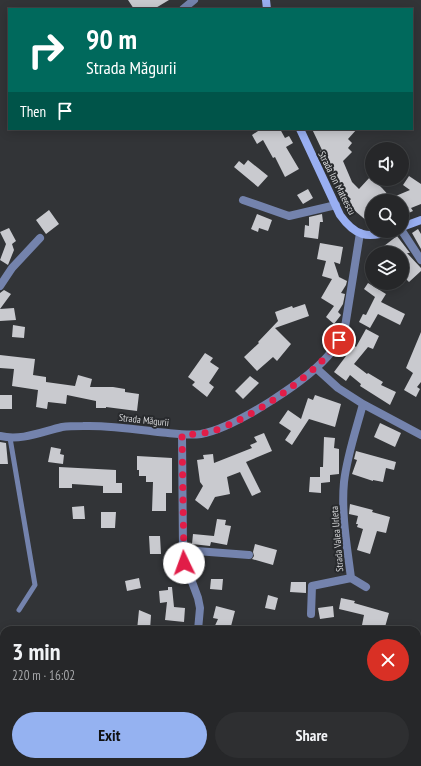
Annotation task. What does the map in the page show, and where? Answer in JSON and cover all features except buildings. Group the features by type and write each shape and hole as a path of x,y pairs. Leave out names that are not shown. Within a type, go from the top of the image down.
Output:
{"main road":[{"name":"Strada Ion Mateescu","path":"300,130 345,222 360,233"},
{"path":"409,225 421,220"},
{"path":"360,233 365,235"}],"street":[{"path":"184,8 194,0"},
{"path":"243,200 289,216 336,206"},
{"name":"Strada Măgurii","path":"0,436 10,438 23,437 64,427 86,426 121,427 182,435 200,434 232,423 256,411 316,368 332,351 339,340 345,327 360,233"},
{"path":"0,286 12,268 40,238"},
{"path":"407,238 421,260"},
{"path":"316,368 338,388 363,404 421,435"},
{"name":"Strada Valea Urleta","path":"351,578 344,522 344,482 350,451 363,404"},
{"path":"182,435 184,563 198,598 200,608 198,626"},
{"path":"183,550 249,555"},
{"path":"311,614 312,586 351,578 366,587"}],"lane":[{"path":"10,438 35,585 19,610"}],"route":[{"path":"184,563 182,435 200,434 214,430 256,411 316,368 332,351 339,340"}]}
